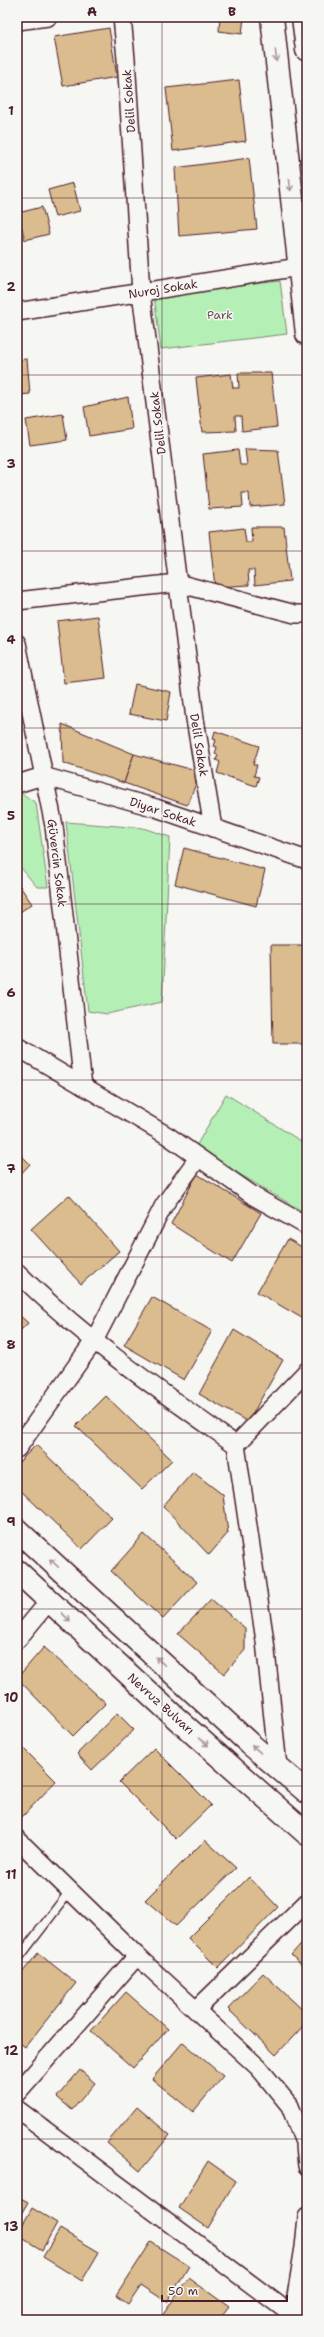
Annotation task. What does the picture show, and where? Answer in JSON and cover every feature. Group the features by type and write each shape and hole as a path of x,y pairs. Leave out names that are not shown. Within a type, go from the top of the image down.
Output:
{"main road":[{"path":"272,17 303,270 307,334"},
{"path":"303,17 307,50"},
{"path":"17,1530 307,1792"},
{"name":"Nevruz Bulvarı","path":"17,1571 307,1834"}],"street":[{"path":"17,22 48,17"},
{"name":"Delil Sokak","path":"122,17 142,292 195,719 213,828"},
{"name":"Nuroj Sokak","path":"17,312 142,292 303,270"},
{"path":"17,601 177,583 295,614 307,614"},
{"name":"Güvercin Sokak","path":"17,643 54,826 83,1086"},
{"path":"17,784 43,776"},
{"name":"Diyar Sokak","path":"43,776 156,808 307,860"},
{"path":"17,1047 168,1136 255,1197 307,1226"},
{"path":"17,1449 94,1341 164,1205 198,1158"},
{"path":"17,1272 49,1304 94,1341 161,1392 236,1445 265,1641 278,1767"},
{"path":"236,1445 307,1371"},
{"path":"17,1640 49,1601"},
{"path":"17,1839 137,1956 259,2068 290,2106 305,2146 307,2166"},
{"path":"196,2010 307,1902"},
{"path":"17,2093 137,1956"},
{"path":"17,2109 296,2318"},
{"path":"296,2318 307,2217"}],"lane":[{"path":"17,1960 70,1891"}],"green space":[{"name":"Park","path":"280,281 287,334 161,349 154,296"},
{"path":"21,793 36,803 48,887 37,887 17,863 17,796"},
{"path":"66,822 143,828 170,837 162,1002 107,1014 88,1011"},
{"path":"226,1094 307,1145 307,1203 302,1211 195,1148"}],"building":[{"path":"220,17 244,17 242,34 219,31"},
{"path":"109,28 117,77 63,86 54,37"},
{"path":"239,80 246,141 173,151 166,88"},
{"path":"249,158 257,229 179,236 175,168"},
{"path":"73,183 80,211 55,217 48,190"},
{"path":"42,207 49,234 25,240 18,213"},
{"path":"17,224 21,241 17,242"},
{"path":"27,359 30,394 17,395 17,360"},
{"path":"238,373 271,373 277,427 242,431 241,416 235,416 236,431 202,432 196,378 231,374 233,388 239,388"},
{"path":"128,397 132,429 89,436 84,407"},
{"path":"63,414 67,440 30,445 26,420"},
{"path":"245,449 278,450 285,504 250,507 249,493 242,493 243,507 209,509 203,454 238,450 240,465 247,465"},
{"path":"251,527 284,527 290,581 255,585 254,570 248,570 249,585 215,587 209,532 244,528 246,542 252,542"},
{"path":"98,616 106,678 64,683 57,621"},
{"path":"135,684 171,692 166,721 129,714"},
{"path":"62,724 134,754 124,783 63,763"},
{"path":"215,731 259,746 253,765 257,765 254,776 259,777 256,786 217,773 220,762 216,760 218,755 215,754 217,747 214,746 216,740 213,739"},
{"path":"134,754 201,772 187,805 124,783"},
{"path":"184,848 265,870 256,906 175,884"},
{"path":"17,882 32,904 17,914"},
{"path":"271,945 307,945 307,1044 273,1044"},
{"path":"17,1151 30,1164 17,1178"},
{"path":"197,1174 261,1213 232,1263 171,1224"},
{"path":"69,1195 119,1251 81,1284 31,1229"},
{"path":"288,1239 307,1250 307,1321 257,1292"},
{"path":"152,1297 212,1331 184,1380 124,1345"},
{"path":"17,1313 28,1323 17,1334"},
{"path":"234,1330 283,1360 248,1422 199,1394"},
{"path":"304,1393 307,1393 307,1426"},
{"path":"106,1396 172,1460 142,1489 76,1426"},
{"path":"36,1445 112,1518 82,1549 17,1487 17,1464"},
{"path":"193,1472 223,1495 228,1533 209,1555 163,1506"},
{"path":"144,1534 197,1582 163,1619 111,1571"},
{"path":"211,1599 245,1628 245,1650 224,1674 178,1634"},
{"path":"44,1647 106,1703 73,1736 17,1678"},
{"path":"117,1713 134,1730 92,1770 77,1754"},
{"path":"17,1742 56,1781 22,1817 17,1813"},
{"path":"154,1748 211,1805 176,1839 119,1782"},
{"path":"205,1840 236,1868 176,1926 145,1900"},
{"path":"249,1877 278,1907 218,1968 188,1938"},
{"path":"307,1937 307,1970 291,1955"},
{"path":"38,1953 76,1983 25,2047 20,2043 17,2047 17,1979"},
{"path":"263,1973 307,2014 307,2022 276,2055 228,2009"},
{"path":"126,1992 168,2029 133,2068 91,2031"},
{"path":"183,2042 223,2076 193,2112 152,2079"},
{"path":"80,2070 95,2083 72,2110 57,2097"},
{"path":"137,2107 170,2135 140,2171 107,2143"},
{"path":"208,2161 236,2181 208,2228 179,2208"},
{"path":"17,2196 28,2202 17,2221"},
{"path":"32,2208 57,2223 42,2250 17,2235"},
{"path":"60,2229 99,2252 82,2281 43,2257"},
{"path":"151,2242 189,2266 167,2302 141,2285 128,2304 116,2296"},
{"path":"189,2278 229,2307 219,2320 159,2320"}]}
